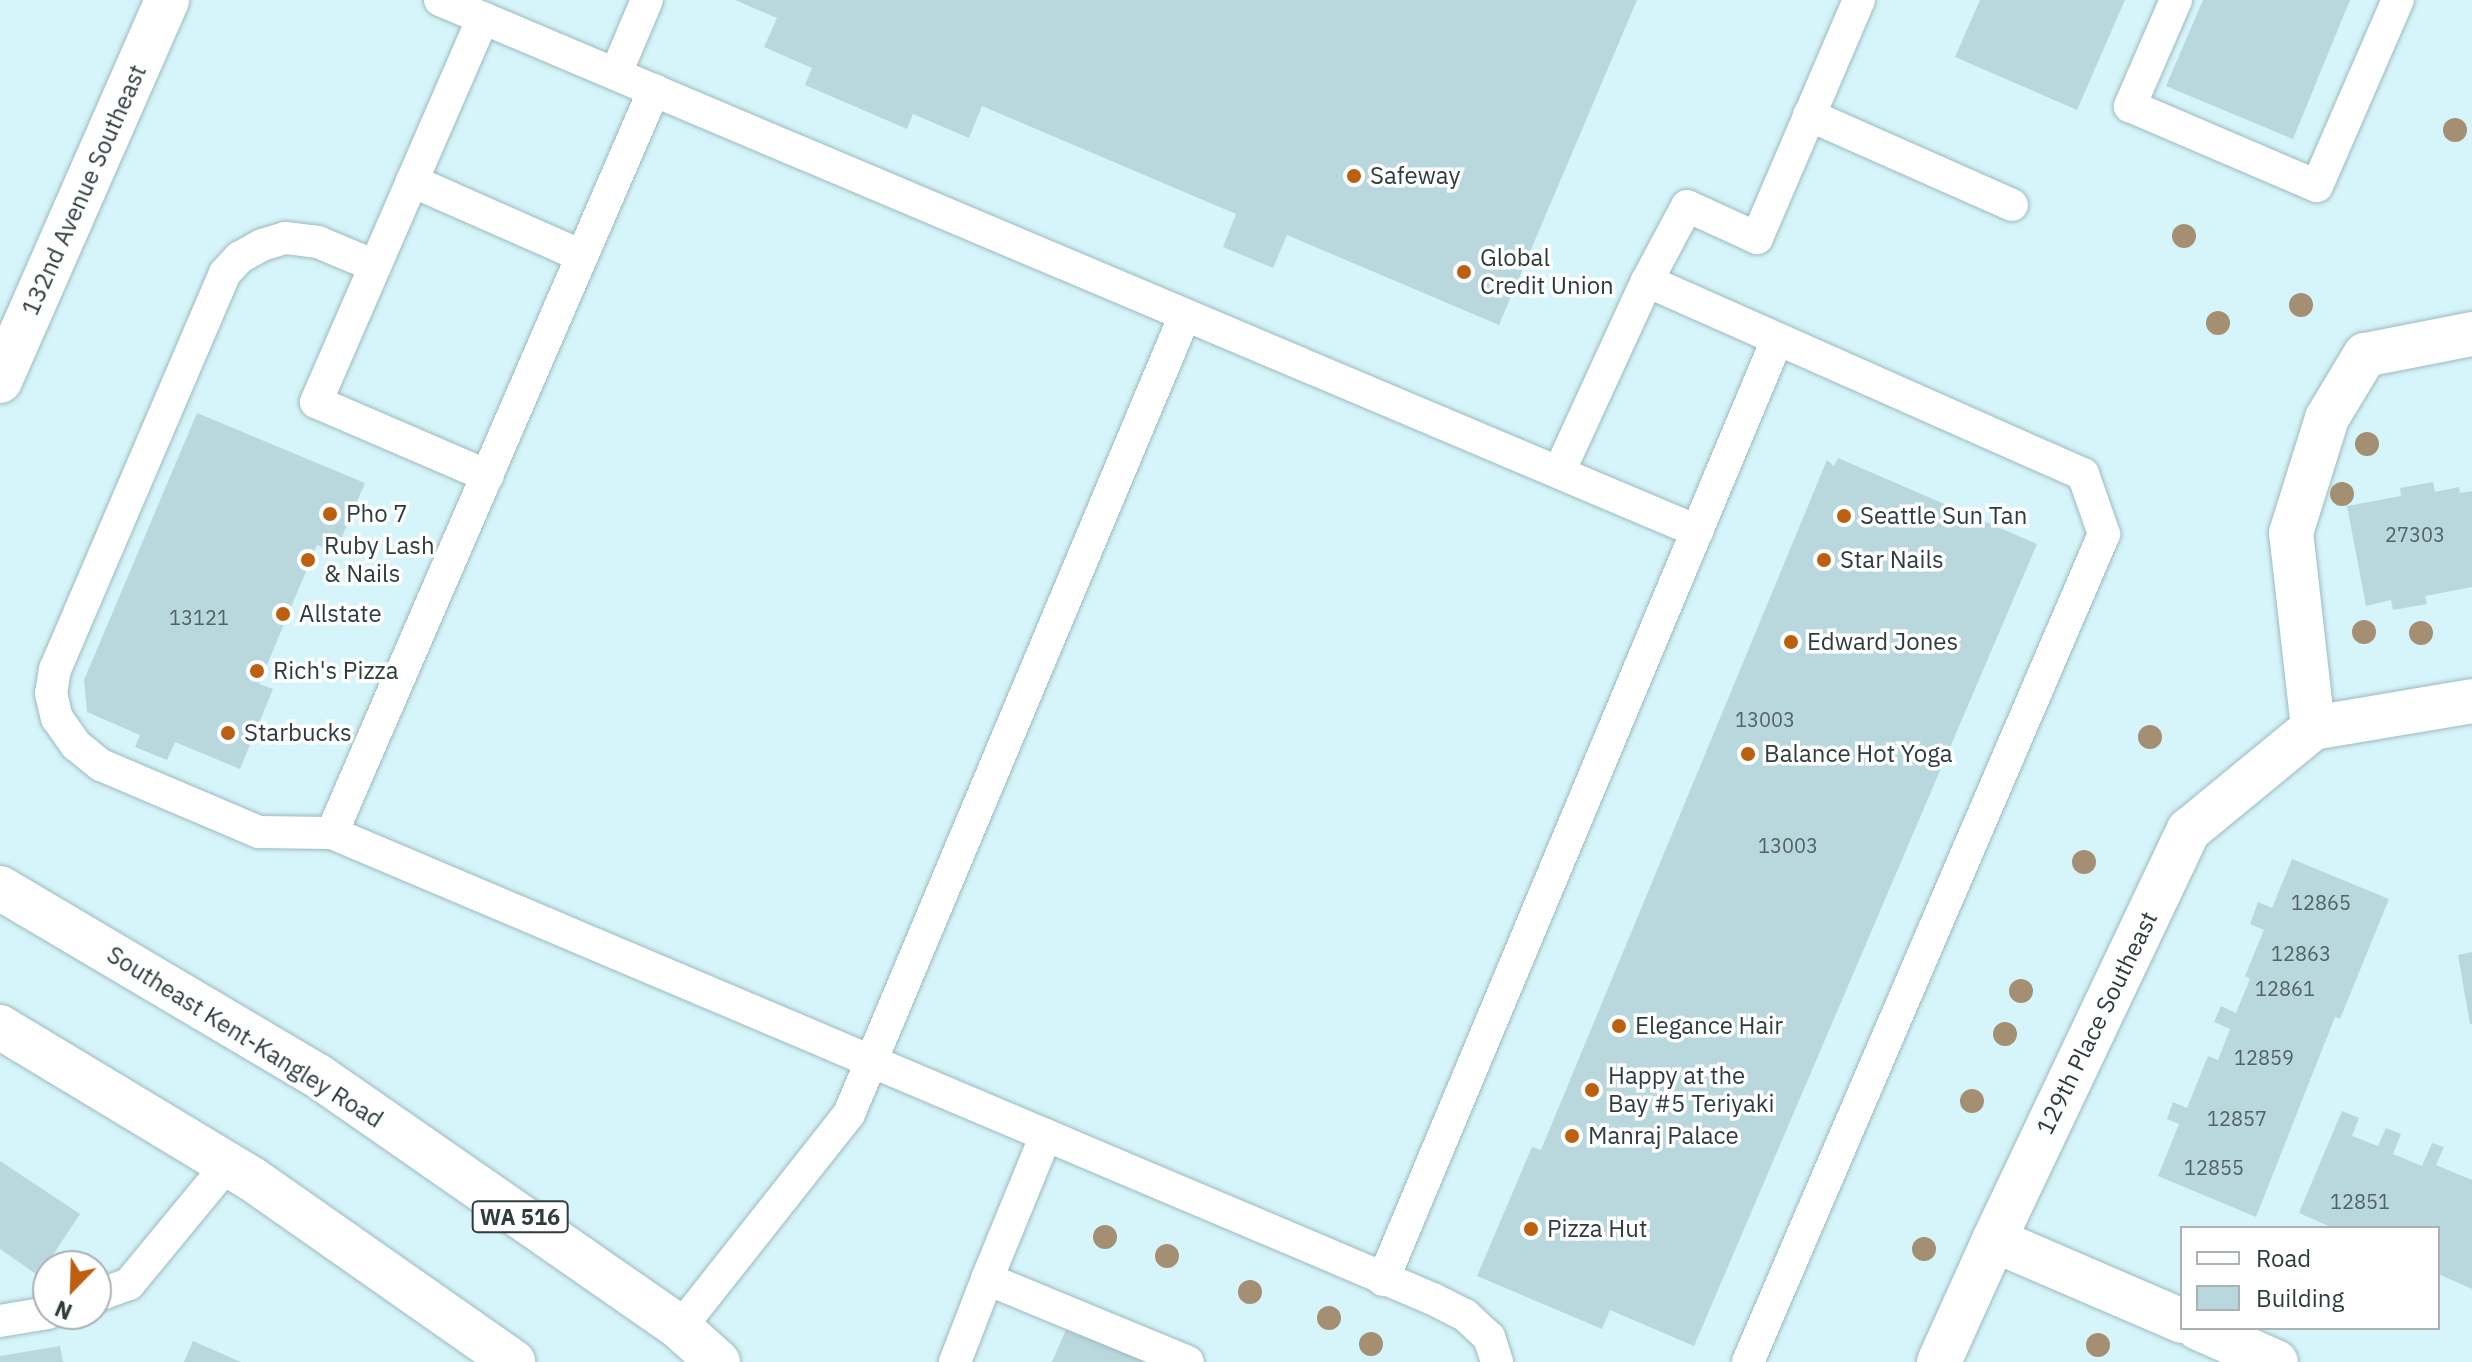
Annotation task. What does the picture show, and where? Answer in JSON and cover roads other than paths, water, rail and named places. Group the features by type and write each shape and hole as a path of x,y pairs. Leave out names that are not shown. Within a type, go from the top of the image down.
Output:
{"main road":[{"name":"132nd Avenue Southeast","path":"0,381 167,0"},
{"path":"2472,334 2365,355 2327,418 2291,533 2313,728 2472,701"},
{"name":"129th Place Southeast","path":"1939,1362 2189,830 2313,728"},
{"name":"Southeast Kent-Kangley Road","path":"0,888 318,1076 680,1328 718,1362"},
{"path":"0,1027 227,1165 354,1248 513,1362"},
{"path":"1994,1240 2180,1320"},
{"path":"2203,1330 2276,1362"}],"lane":[{"path":"616,73 647,0"},
{"path":"1559,472 1647,281 1687,206 1757,238 1859,0"},
{"path":"2176,0 2130,106 2317,186 2398,0"},
{"path":"447,1 1697,531"},
{"path":"483,18 316,402 488,476"},
{"path":"332,833 654,90"},
{"path":"1809,115 2012,205"},
{"path":"412,181 582,256"},
{"path":"375,266 318,242 285,238 251,251 225,273 211,297 55,669 51,693 57,718 76,745 101,765 259,832 332,833 1465,1315 1489,1337 1497,1362"},
{"path":"1647,281 2083,474 2104,534 1748,1362"},
{"path":"680,1328 849,1114 1185,315"},
{"path":"1383,1280 1777,340"},
{"path":"955,1362 1046,1135"},
{"path":"112,1290 129,1284 227,1165"},
{"path":"987,1279 1188,1362"},
{"path":"0,1321 32,1316"}],"place":[{"name":"Safeway","path":"1354,176"},
{"name":"Global Credit Union","path":"1464,272"},
{"name":"Pho 7","path":"330,514"},
{"name":"Seattle Sun Tan","path":"1844,516"},
{"name":"Ruby Lash & Nails","path":"308,560"},
{"name":"Star Nails","path":"1824,560"},
{"name":"Allstate","path":"283,614"},
{"name":"Edward Jones","path":"1791,642"},
{"name":"Rich's Pizza","path":"257,671"},
{"name":"Starbucks","path":"228,733"},
{"name":"Balance Hot Yoga","path":"1748,754"},
{"name":"Elegance Hair","path":"1619,1026"},
{"name":"Happy at the Bay #5 Teriyaki","path":"1592,1090"},
{"name":"Manraj Palace","path":"1572,1136"},
{"name":"Pizza Hut","path":"1531,1229"}]}
